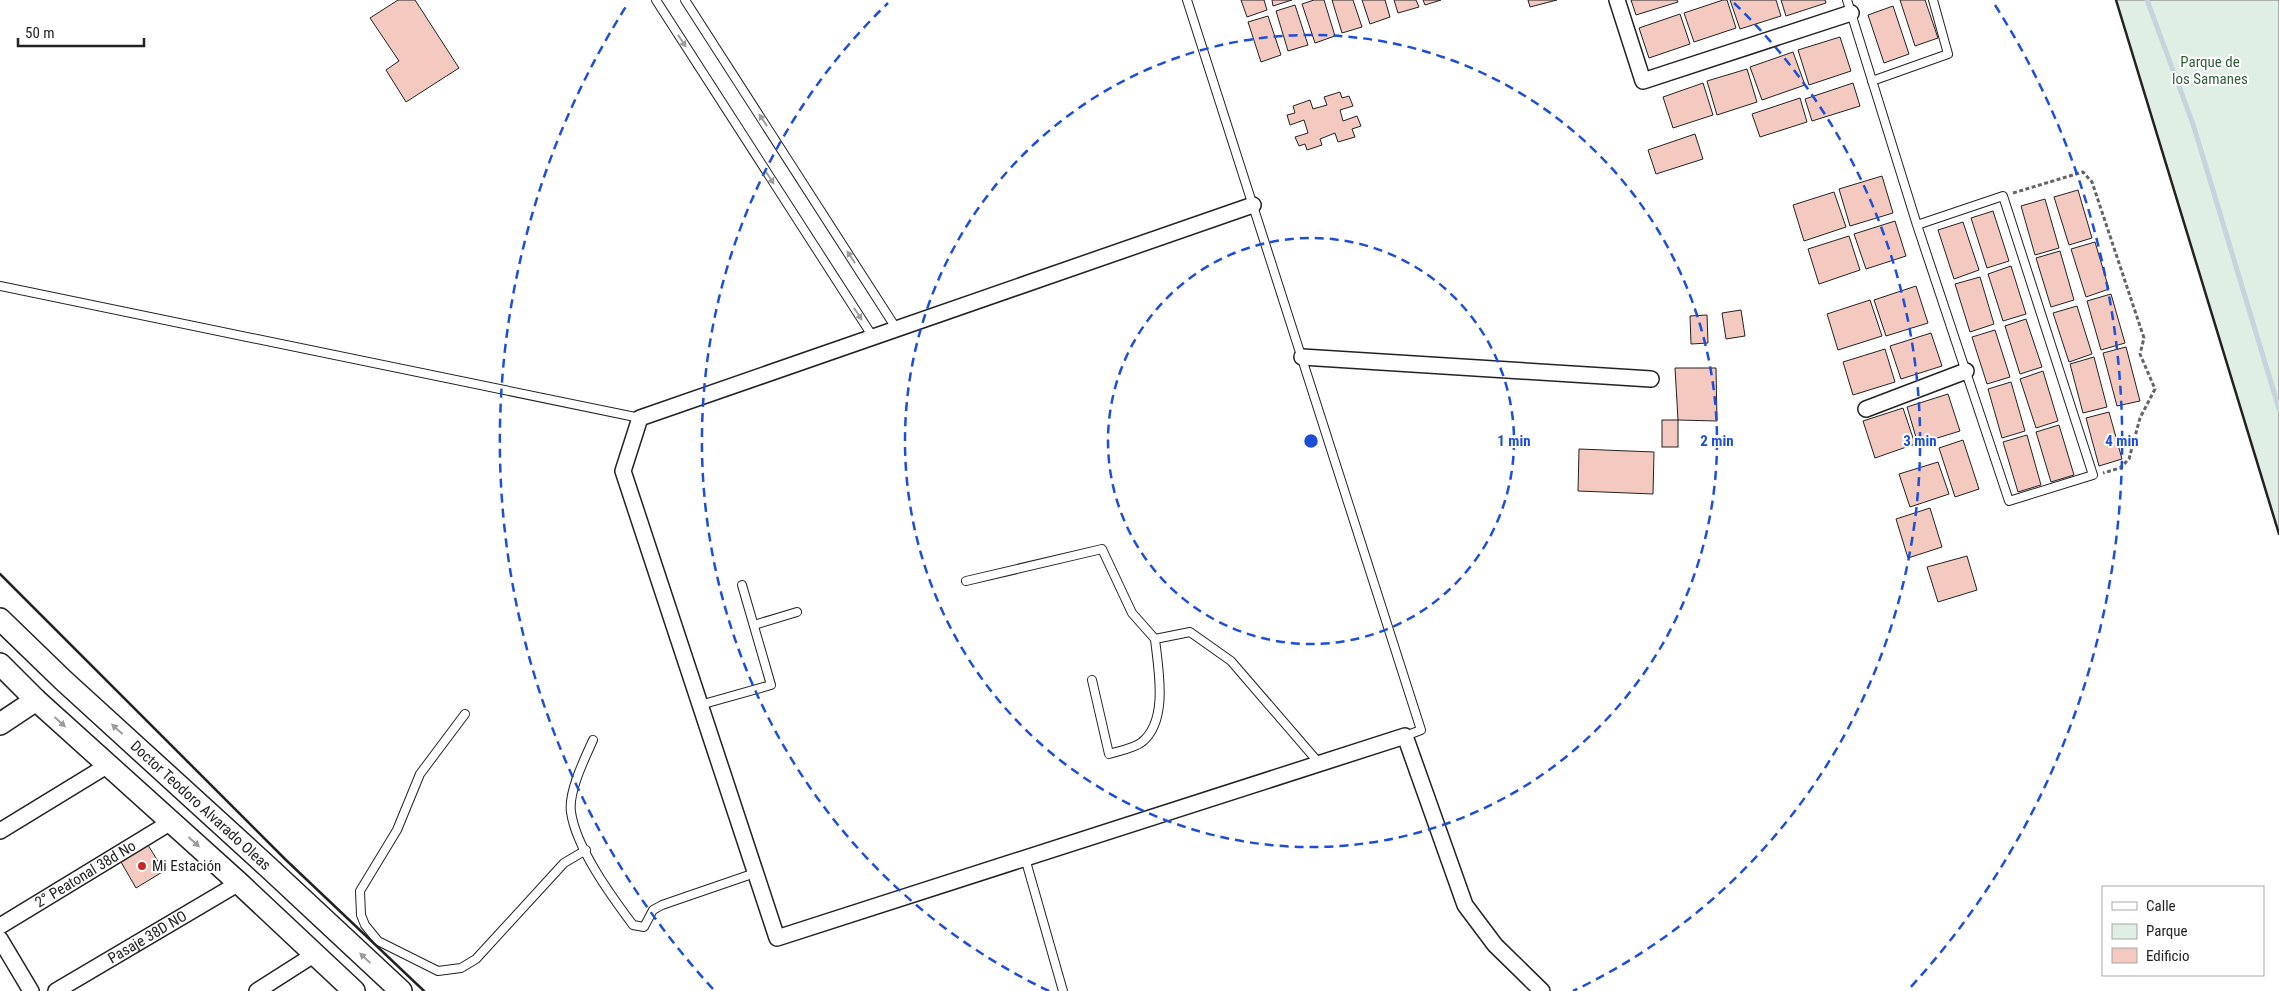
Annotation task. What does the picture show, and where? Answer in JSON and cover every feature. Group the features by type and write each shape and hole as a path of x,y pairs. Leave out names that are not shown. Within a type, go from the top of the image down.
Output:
{"main road":[{"name":"Doctor Teodoro Alvarado Oleas","path":"0,619 63,680 401,991"},
{"path":"0,664 108,766 239,882 354,991"},
{"path":"0,724 36,700"}],"street":[{"path":"1617,0 1643,81 1849,6"},
{"path":"1253,205 640,418 623,471 777,938 1405,736 1465,905 1495,945 1542,991"},
{"path":"1302,357 1650,379"},
{"path":"1866,409 1966,371"},
{"path":"0,831 108,766"},
{"name":"2° Peatonal 38d No","path":"0,926 171,822"},
{"name":"Pasaje 38D NO","path":"56,991 239,882"},
{"path":"0,939 31,991"},
{"path":"256,991 315,954"}],"lane":[{"path":"656,0 873,337"},
{"path":"685,0 896,328"},
{"path":"1187,0 1421,730 1405,736"},
{"path":"1872,81 1948,54 1933,0"},
{"path":"1849,6 1917,225 2009,501 2093,475 2002,196 1917,225"},
{"path":"0,286 640,418"},
{"path":"966,580 1102,549 1132,613 1155,638 1161,700 1153,726 1142,742 1109,754 1092,680"},
{"path":"700,705 771,684 742,585"},
{"path":"754,625 797,612"},
{"path":"1155,638 1190,632 1231,660 1320,763"},
{"path":"465,714 420,774 396,830 360,891 361,915 371,934 378,941 438,971 462,968 476,959 564,863 586,850"},
{"path":"594,740 578,772 570,811 580,840 606,889 633,925 640,928 644,927 648,923 653,910 662,905 755,872"},
{"path":"1025,858 1064,991"}],"path":[{"path":"2002,196 2082,172 2092,182 2144,338 2140,354 2155,389 2140,418 2129,459 2120,468 2093,475"}],"green space":[{"name":"Parque de los Samanes","path":"2116,0 2279,0 2279,534"}],"building":[{"path":"398,0 415,0 459,68 406,102 386,70 399,61 370,18"},
{"path":"1241,0 1264,0 1267,10 1247,17"},
{"path":"1272,0 1292,0 1273,6"},
{"path":"1314,0 1324,0 1335,36 1315,43 1302,4"},
{"path":"1332,0 1353,0 1362,27 1342,33"},
{"path":"1362,0 1385,0 1390,17 1370,24"},
{"path":"1394,0 1416,0 1419,7 1398,13"},
{"path":"1423,0 1441,0 1425,5"},
{"path":"1528,0 1557,0 1530,7"},
{"path":"1631,0 1677,0 1678,2 1636,15"},
{"path":"1727,0 1736,28 1694,42 1684,13"},
{"path":"1730,0 1776,0 1781,16 1740,29"},
{"path":"1781,0 1825,0 1826,3 1786,16"},
{"path":"1900,0 1925,0 1938,38 1915,46"},
{"path":"1295,5 1308,45 1288,51 1276,11"},
{"path":"1893,6 1909,54 1884,63 1868,15"},
{"path":"1680,14 1690,44 1649,58 1639,28"},
{"path":"1268,16 1281,55 1261,62 1248,22"},
{"path":"1840,37 1851,71 1809,85 1798,50"},
{"path":"1793,52 1805,85 1762,100 1750,67"},
{"path":"1747,69 1757,102 1717,115 1707,81"},
{"path":"1703,83 1713,115 1673,128 1663,97"},
{"path":"1853,83 1860,106 1812,121 1805,99"},
{"path":"1340,92 1342,98 1349,96 1353,106 1340,110 1343,121 1357,116 1361,126 1352,129 1355,137 1338,142 1335,133 1320,139 1322,145 1307,150 1305,144 1299,146 1295,137 1308,133 1304,120 1290,125 1287,115 1295,113 1293,106 1310,100 1313,109 1327,105 1324,97"},
{"path":"1800,98 1807,122 1760,137 1752,114"},
{"path":"1695,134 1703,159 1656,174 1648,150"},
{"path":"1882,176 1893,213 1850,226 1839,189"},
{"path":"2078,190 2092,238 2069,245 2054,197"},
{"path":"1834,192 1846,227 1804,241 1793,205"},
{"path":"2045,199 2059,248 2035,255 2021,206"},
{"path":"1993,211 2009,261 1987,268 1971,218"},
{"path":"1895,221 1906,256 1866,269 1854,234"},
{"path":"1963,222 1979,270 1954,279 1938,230"},
{"path":"1849,236 1860,270 1819,284 1808,249"},
{"path":"2095,242 2109,289 2086,297 2071,249"},
{"path":"2060,251 2074,300 2051,307 2036,258"},
{"path":"2011,266 2026,314 2003,321 1988,274"},
{"path":"1980,277 1994,324 1970,332 1955,284"},
{"path":"1916,286 1928,323 1886,336 1874,300"},
{"path":"2111,294 2125,343 2101,350 2087,301"},
{"path":"1870,300 1882,336 1838,350 1827,314"},
{"path":"2077,306 2092,354 2069,362 2053,313"},
{"path":"1741,310 1745,336 1726,339 1722,313"},
{"path":"1707,315 1708,343 1691,344 1690,316"},
{"path":"2026,319 2042,367 2020,374 2005,326"},
{"path":"1995,330 2010,377 1987,384 1972,337"},
{"path":"1931,333 1942,366 1901,379 1890,346"},
{"path":"2126,347 2140,401 2117,406 2103,353"},
{"path":"1885,349 1895,382 1853,395 1843,362"},
{"path":"2094,357 2107,407 2083,413 2070,364"},
{"path":"1675,368 1716,368 1717,421 1678,420"},
{"path":"2043,371 2058,421 2036,428 2020,379"},
{"path":"2011,382 2025,431 2002,438 1988,389"},
{"path":"1948,394 1960,431 1918,444 1907,407"},
{"path":"1903,408 1915,444 1875,458 1863,421"},
{"path":"2109,412 2122,459 2099,466 2086,418"},
{"path":"1662,420 1678,420 1678,447 1662,447"},
{"path":"2059,425 2074,475 2051,482 2036,432"},
{"path":"2027,435 2041,485 2018,492 2003,442"},
{"path":"1963,440 1979,489 1955,497 1939,448"},
{"path":"1579,449 1654,452 1653,494 1578,491"},
{"path":"1938,462 1949,494 1910,507 1899,474"},
{"path":"1930,508 1942,547 1908,558 1896,519"},
{"path":"1967,556 1977,590 1938,602 1927,567"},
{"name":"Mi Estación","path":"148,845 164,871 136,888 121,862"}],"waterway":[{"path":"2147,0 2193,124 2279,409"}],"wall":[{"path":"2116,0 2279,534"},
{"path":"0,574 286,860 424,991"}],"place":[{"name":"Mi Estación","path":"142,866"}]}
